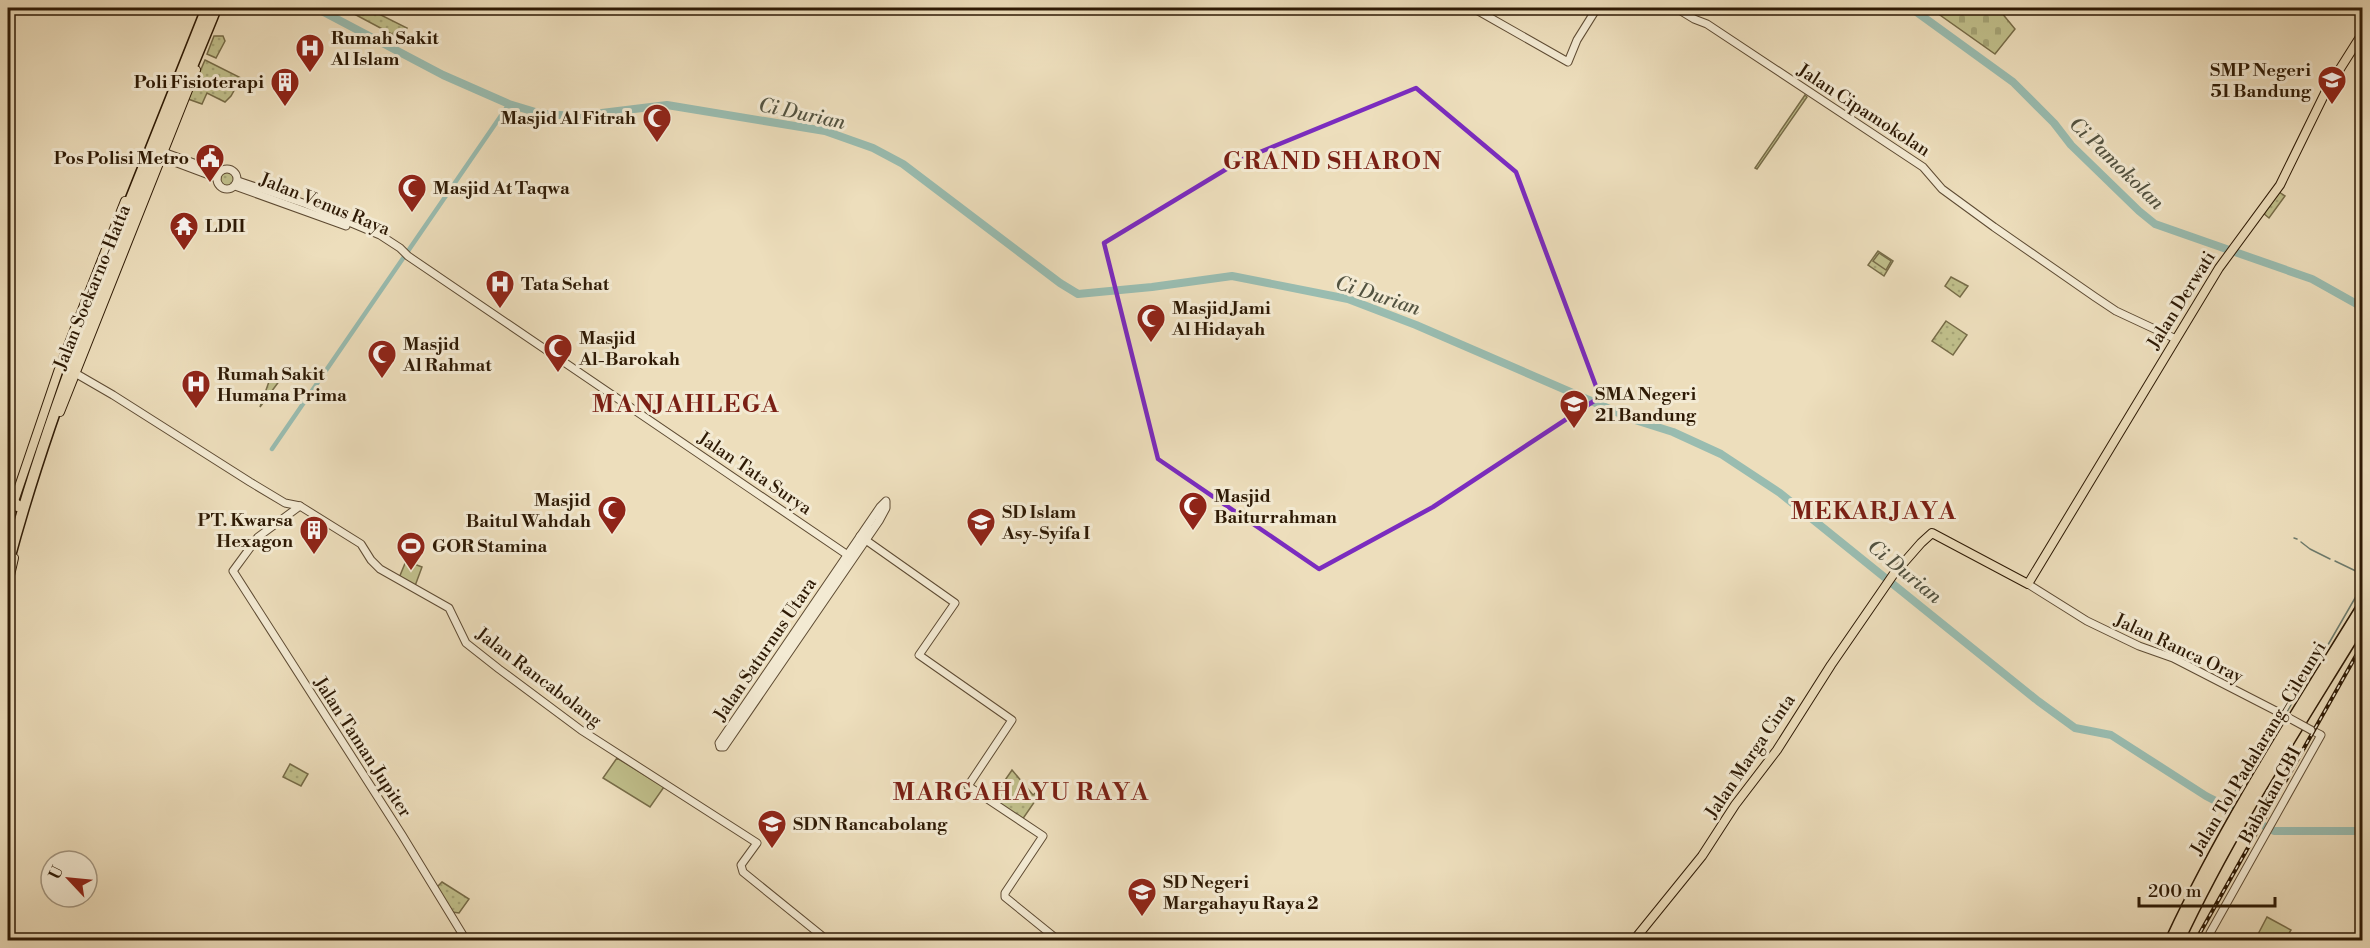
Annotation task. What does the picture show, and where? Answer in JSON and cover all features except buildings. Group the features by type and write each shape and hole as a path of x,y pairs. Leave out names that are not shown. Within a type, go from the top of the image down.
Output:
{"highway":[{"name":"Jalan Soekarno-Hatta","path":"8,535 89,302 207,8"},
{"name":"Jalan Soekarno-Hatta","path":"8,563 15,511 88,322 174,119 216,8"},
{"path":"129,223 139,213"},
{"path":"88,322 89,336"},
{"name":"Jalan Tol Padalarang–Cileunyi","path":"2179,940 2244,806 2362,607"},
{"name":"Jalan Tol Padalarang–Cileunyi","path":"2244,806 2362,622"},
{"name":"Jalan Tol Padalarang–Cileunyi","path":"2171,940 2195,888 2235,823"}],"main road":[{"name":"Jalan Soekarno-Hatta","path":"15,511 34,436 88,290 202,8"},
{"name":"Jalan Soekarno-Hatta","path":"8,584 37,477 75,373 174,119 221,8"},
{"name":"Jalan Derwati","path":"2028,584 2227,256 2280,185 2326,91 2362,34"},
{"name":"Jalan Marga Cinta","path":"1634,940 1702,856 1735,805 1772,757 1889,581 1932,533 2028,584"}],"street":[{"path":"1473,8 1568,62 1597,8"},
{"name":"Jalan Cipamokolan","path":"1676,8 1707,24 1923,167 1942,189 2116,311 2174,341"},
{"path":"162,154 218,175"},
{"path":"225,169 231,169 237,175 237,183 230,189 224,189 218,184 218,175 225,169"},
{"name":"Jalan Venus Raya","path":"237,183 378,238 405,254"},
{"name":"Jalan Tata Surya","path":"405,254 850,556"},
{"name":"Jalan Rancabolang","path":"75,373 285,503 302,508 361,544 380,569 447,606 466,643 560,715 757,843 741,865 743,872 827,940"},
{"path":"850,556 886,508 886,501 863,538"},
{"name":"Jalan Taman Jupiter","path":"302,508 257,541 234,573 466,940"},
{"path":"863,538 955,603 919,656 1012,720 968,786 1042,837 1005,896 1006,900 1058,940"},
{"name":"Jalan Saturnus Utara","path":"850,556 723,747 720,747 719,743 850,556"},
{"name":"Jalan Ranca Oray","path":"2028,584 2087,621 2133,643 2173,658 2321,735"},
{"name":"Babakan GBI","path":"2210,933 2321,735"}],"highlighted area":[{"path":"1416,88 1516,172 1600,397 1433,507 1319,569 1158,459 1104,243 1243,159"}],"green space":[{"path":"343,8 367,8 407,28 401,39"},
{"path":"1930,8 2004,8 2001,12 2015,29 1995,54"},
{"path":"214,36 223,36 225,41 216,58 207,54"},
{"path":"205,60 241,78 225,102 207,93 202,104 188,99"},
{"path":"1805,95 1807,97 1757,169 1755,168"},
{"path":"227,171 233,173 235,179 233,185 227,187 221,185 219,179 221,173"},
{"path":"2279,192 2285,196 2269,218 2263,213"},
{"path":"1878,251 1893,261 1884,276 1868,265"},
{"path":"1879,253 1891,261 1886,270 1873,261"},
{"path":"1951,277 1968,286 1960,297 1945,286"},
{"path":"1946,321 1967,335 1953,355 1932,341"},
{"path":"271,376 280,380 260,407"},
{"name":"GOR Stamina","path":"406,561 422,567 415,586 399,578"},
{"path":"617,758 664,787 650,807 603,778"},
{"path":"290,764 308,774 301,786 283,777"},
{"path":"1012,770 1033,795 1042,787 1044,788 1022,820 992,799"},
{"path":"442,882 469,899 459,913 452,912 436,888"},
{"path":"2267,917 2291,930 2285,940 2255,940"}],"waterway":[{"name":"Ci Durian","path":"316,8 443,75 509,104 542,114 577,116 667,105 825,131 873,148 903,164 1060,283 1078,294 1232,276 1348,299 1416,325 1635,420 1673,432 1721,454 1780,493 2038,701 2075,728 2111,735 2206,796 2274,831 2362,831"},
{"name":"Ci Pamokolan","path":"1911,8 2013,82 2054,123 2071,145 2155,224 2312,279 2362,307"},
{"path":"272,449 509,104"},
{"path":"2301,542 2330,559"},
{"path":"2335,561 2362,574"},
{"path":"2287,712 2297,694 2296,689 2314,669 2362,586"},
{"path":"2226,805 2248,772 2263,741 2283,719"}],"railway":[{"path":"2196,940 2362,645"}],"place":[{"name":"Rumah Sakit Al Islam","path":"310,74"},
{"name":"SMP Negeri 51 Bandung","path":"2332,106"},
{"name":"Poli Fisioterapi","path":"285,108"},
{"name":"Masjid Al Fitrah","path":"657,144"},
{"name":"Pos Polisi Metro","path":"210,184"},
{"name":"Masjid At Taqwa","path":"412,214"},
{"name":"LDII","path":"184,252"},
{"name":"Tata Sehat","path":"500,310"},
{"name":"Masjid Jami Al Hidayah","path":"1151,344"},
{"name":"Masjid Al-Barokah","path":"558,374"},
{"name":"Masjid Al Rahmat","path":"382,380"},
{"name":"Rumah Sakit Humana Prima","path":"196,410"},
{"name":"SMA Negeri 21 Bandung","path":"1574,430"},
{"name":"Masjid Baiturrahman","path":"1193,532"},
{"name":"Masjid Baitul Wahdah","path":"612,536"},
{"name":"SD Islam Asy-Syifa I","path":"981,548"},
{"name":"PT. Kwarsa Hexagon","path":"314,556"},
{"name":"GOR Stamina","path":"411,572"},
{"name":"SDN Rancabolang","path":"772,850"},
{"name":"SD Negeri Margahayu Raya 2","path":"1142,918"}],"district":[{"name":"GRAND SHARON","path":"1333,161"},
{"name":"MANJAHLEGA","path":"686,404"},
{"name":"MEKARJAYA","path":"1874,511"},
{"name":"MARGAHAYU RAYA","path":"1021,792"}]}
